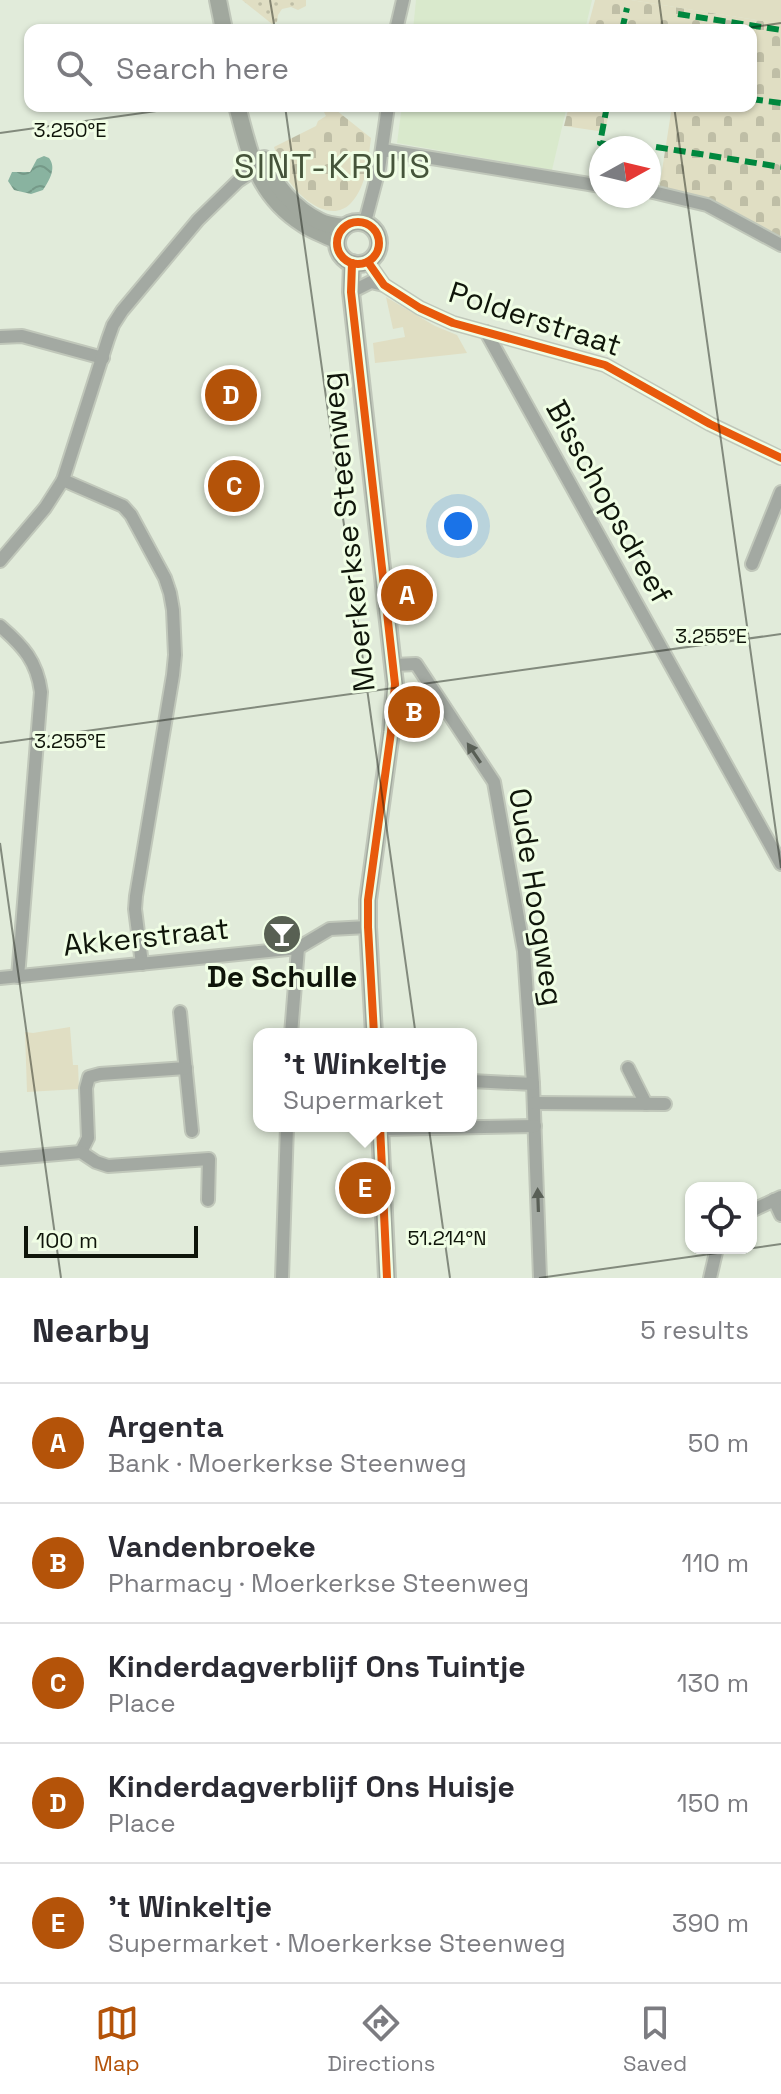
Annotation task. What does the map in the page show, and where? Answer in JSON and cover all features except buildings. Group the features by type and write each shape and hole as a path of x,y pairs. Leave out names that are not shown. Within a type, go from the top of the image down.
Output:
{"street":[{"path":"218,0 223,24"},
{"path":"397,24 403,0"},
{"path":"239,112 270,195 305,226 340,234"},
{"path":"250,112 260,166"},
{"path":"365,222 383,150 387,112"},
{"path":"383,150 589,184"},
{"path":"0,561 45,508 63,480 113,325 198,220 230,188 260,166"},
{"path":"661,194 707,205 781,245"},
{"path":"354,221 365,222 379,236 378,253 360,263 341,256 340,234 354,221"},
{"name":"Polderstraat","path":"360,263 384,285 420,308 453,323 605,365 710,424 781,458"},
{"name":"Moerkerkse Steenweg","path":"360,263 351,292 394,665 394,703 370,883 368,927 374,1028"},
{"path":"351,292 371,282 384,285"},
{"name":"Bisschopsdreef","path":"486,332 781,864"},
{"path":"0,337 22,336 103,358"},
{"path":"63,480 123,506 131,515 165,578 173,610 173,675 136,896 142,964"},
{"path":"752,564 781,492"},
{"path":"0,626 29,655 39,675 41,692 18,977"},
{"name":"Oude Hoogweg","path":"394,665 416,664 494,782 524,951 534,1103 540,1278"},
{"path":"291,1028 298,948 330,929 368,927"},
{"name":"Akkerstraat","path":"0,978 298,948"},
{"path":"180,1012 192,1131"},
{"path":"81,1152 88,1138 86,1088 89,1077 186,1068"},
{"path":"628,1068 646,1104"},
{"path":"477,1081 533,1084"},
{"path":"534,1103 665,1104"},
{"path":"477,1127 535,1126"},
{"path":"282,1278 287,1132"},
{"path":"380,1132 387,1278"},
{"path":"0,1159 81,1152 108,1166 209,1159 208,1200"},
{"path":"757,1208 778,1198 781,1215"},
{"path":"710,1278 716,1254"}],"shaded area":[{"path":"416,0 592,0 586,24 414,24"},
{"path":"401,112 566,112 552,170 397,143"}],"green space":[{"path":"242,0 306,0 306,6 298,10 291,7 282,9 277,22 272,24"},
{"path":"595,0 631,0 781,24 781,240 704,197 661,190 671,112 757,112 757,24 589,24"},
{"path":"631,0 781,0 781,24"},
{"path":"324,112 338,112 371,138 360,189 351,203 335,211 317,207 294,188 284,173 274,147 316,126 326,116"},
{"path":"568,112 609,112 605,132 564,126"},
{"path":"386,297 435,326 457,335 467,353 375,363 373,343 405,337 403,327 393,329"},
{"path":"70,1027 73,1065 78,1065 79,1089 27,1092 25,1032"}],"water":[{"path":"44,156 49,158 52,170 43,190 31,194 14,190 8,181 12,172 30,172 37,159"}],"marked path":[{"path":"623,24 627,8"},
{"path":"678,14 742,24"},
{"path":"757,26 781,30"},
{"path":"757,100 781,103"},
{"path":"601,136 606,112"},
{"path":"661,148 781,167"}],"cycle path":[{"path":"358,222 373,228 379,243 373,258 358,264 343,258 337,243 343,228 358,222"},
{"path":"368,262 384,285 420,308 453,323 605,365 710,424 781,458"},
{"path":"352,263 351,292 395,684 368,900 374,1028"},
{"path":"380,1132 387,1278"}],"place":[{"name":"Kinderdagverblijf Ons Huisje","path":"231,395"},
{"name":"Kinderdagverblijf Ons Tuintje","path":"234,486"},
{"name":"Argenta","path":"407,595"},
{"name":"Vandenbroeke","path":"414,712"},
{"name":"De Schulle","path":"282,934"},
{"name":"'t Winkeltje","path":"365,1188"}],"district":[{"name":"SINT-KRUIS","path":"333,166"}]}
